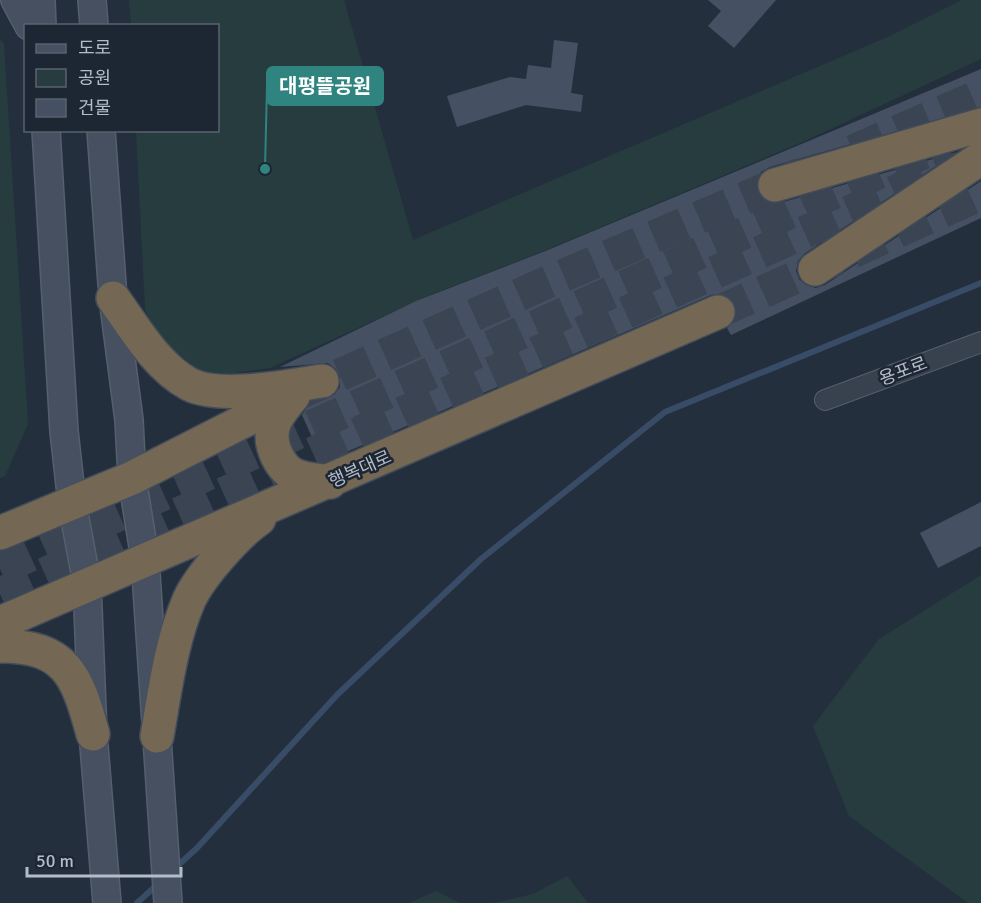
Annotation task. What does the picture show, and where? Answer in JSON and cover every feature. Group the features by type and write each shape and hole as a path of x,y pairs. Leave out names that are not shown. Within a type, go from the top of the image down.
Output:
{"highway":[{"path":"775,185 981,124"},
{"path":"815,269 981,158"},
{"path":"113,298 148,347 190,384 208,390 260,390 322,381"},
{"name":"행복대로","path":"0,623 87,583 330,482 718,312"},
{"path":"0,533 132,478 293,396 279,414 272,429 273,447 278,459 296,476 330,482"},
{"path":"157,736 170,665 190,598 221,555 246,528 283,502"},
{"path":"0,646 23,646 53,655 69,672 82,694 93,734"}],"street":[{"path":"15,0 28,24"},
{"path":"41,0 42,24"},
{"path":"92,0 94,24"},
{"path":"46,132 64,431 72,503 87,583 93,734 107,903"},
{"path":"101,132 113,298 129,420 132,478 145,559 168,903"},
{"name":"용포로","path":"825,400 981,342"}],"green space":[{"path":"129,0 344,0 413,240 890,36 962,0 981,0 981,59 807,140 544,251 430,295 270,368 209,377 156,337 145,309 136,132 219,132 219,24 131,24"},
{"path":"0,39 4,44 28,424 5,476 0,478"},
{"path":"981,575 981,903 968,903 849,816 813,726 879,639"},
{"path":"567,876 588,903 493,903 533,894"},
{"path":"436,891 460,903 409,903"}],"building":[{"path":"708,0 776,0 734,48 708,26 721,11"},
{"path":"554,40 578,43 571,93 583,95 581,112 526,105 457,127 447,96 510,77 526,79 528,65 551,68"},
{"path":"981,69 981,107 770,167 761,172 757,181 757,191 770,203 780,203 957,152 804,254 798,261 796,271 799,279 806,285 816,288 825,285 981,181 981,218 731,335 727,328 736,315 735,304 730,297 721,294 711,295 323,462 302,415 310,402 334,395 340,387 340,377 336,369 328,363 280,367 416,301 543,252"},
{"path":"981,502 981,546 938,568 920,533"}],"waterway":[{"path":"174,869 197,848 337,695 481,559 665,412 981,283"},
{"path":"137,903 158,884"}],"tunnel":[{"path":"853,151 981,95"},
{"path":"0,569 308,428 923,153"},
{"path":"0,594 956,164"},
{"path":"295,395 541,285 801,174"},
{"path":"718,312 981,194"}],"place":[{"name":"대평뜰공원","path":"265,169"}]}
